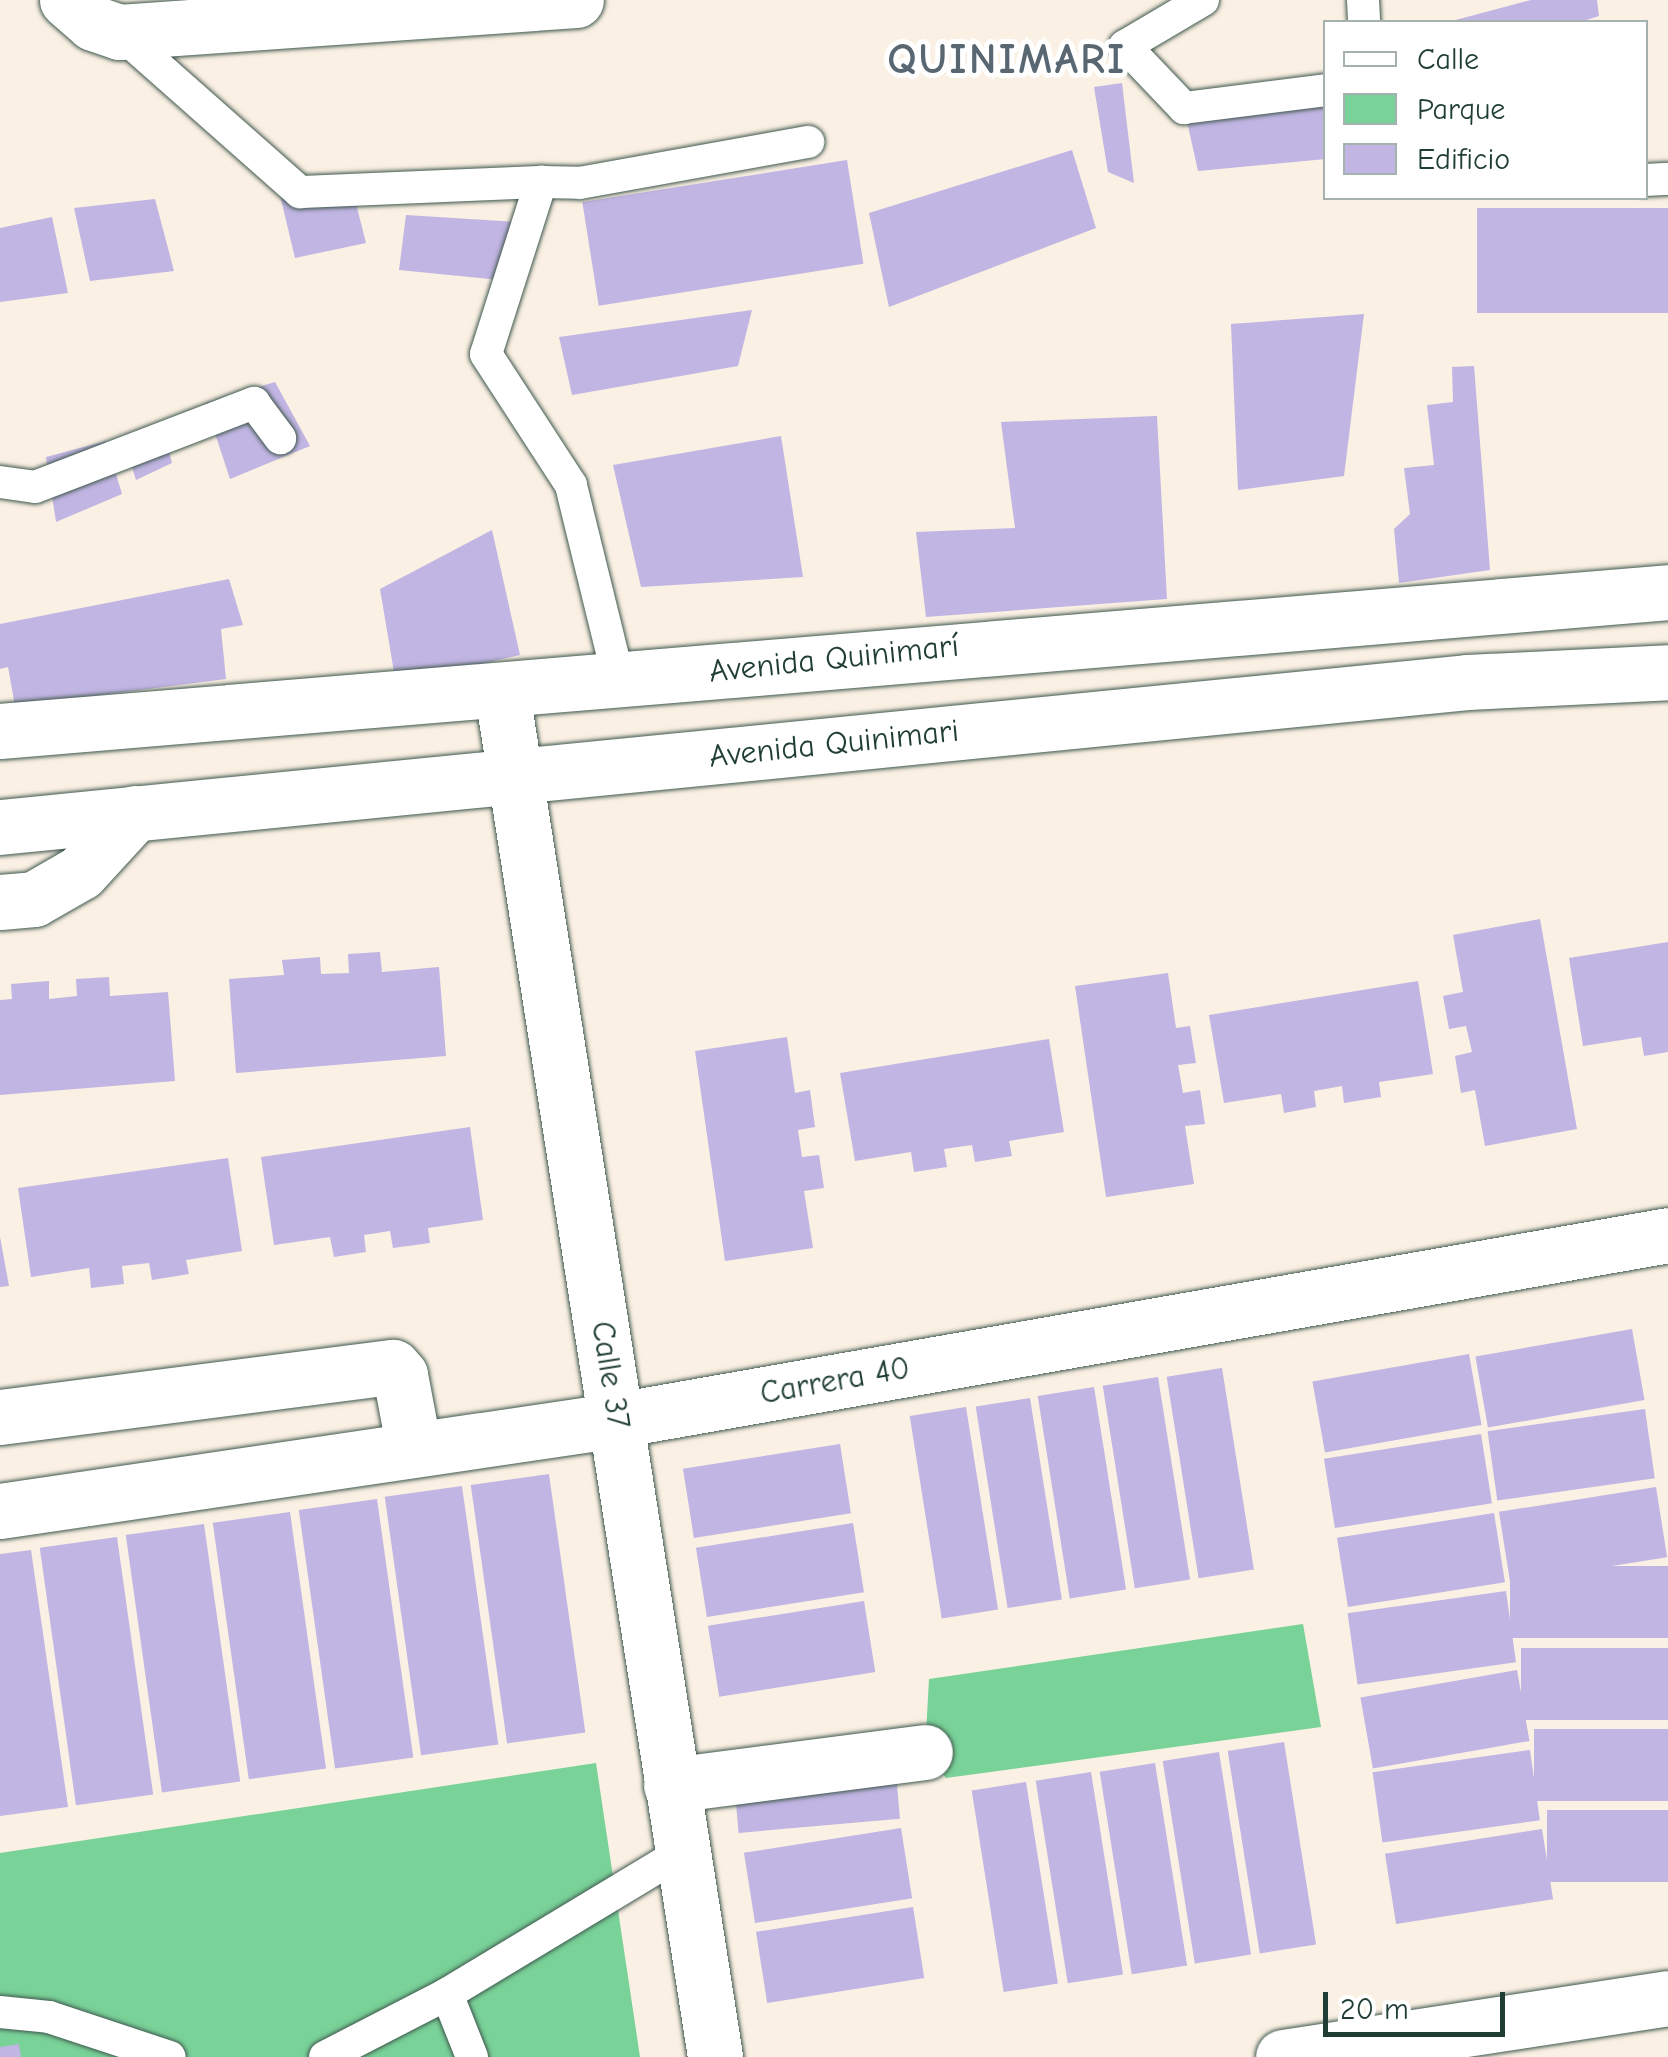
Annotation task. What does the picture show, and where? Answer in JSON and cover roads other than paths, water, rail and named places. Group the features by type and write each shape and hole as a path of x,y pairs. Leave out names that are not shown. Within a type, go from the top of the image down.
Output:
{"street":[{"path":"67,0 93,23 119,32 576,0"},
{"name":"Avenida Quinimarí","path":"0,731 502,694 978,644 1668,592"},
{"name":"Avenida Quinimari","path":"0,827 1467,682 1668,672"},
{"name":"Calle 37","path":"502,694 715,2057"},
{"path":"0,902 34,898 81,872 135,814"},
{"name":"Carrera 40","path":"0,1511 617,1420 1668,1236"},
{"path":"0,1418 393,1368 400,1376 414,1449"},
{"path":"670,1785 925,1752"},
{"path":"1283,2057 1668,1998"}],"lane":[{"path":"1203,0 1125,46 1184,108 1323,90"},
{"path":"119,32 300,192 580,183 808,142"},
{"path":"541,182 486,354 572,484 619,681"},
{"path":"0,482 34,487 254,403 280,438"},
{"path":"326,2057 447,1994 682,1852"},
{"path":"447,1994 472,2057"},
{"path":"0,2012 49,2017 170,2057"}],"district":[{"name":"QUINIMARI","path":"1007,60"}]}
